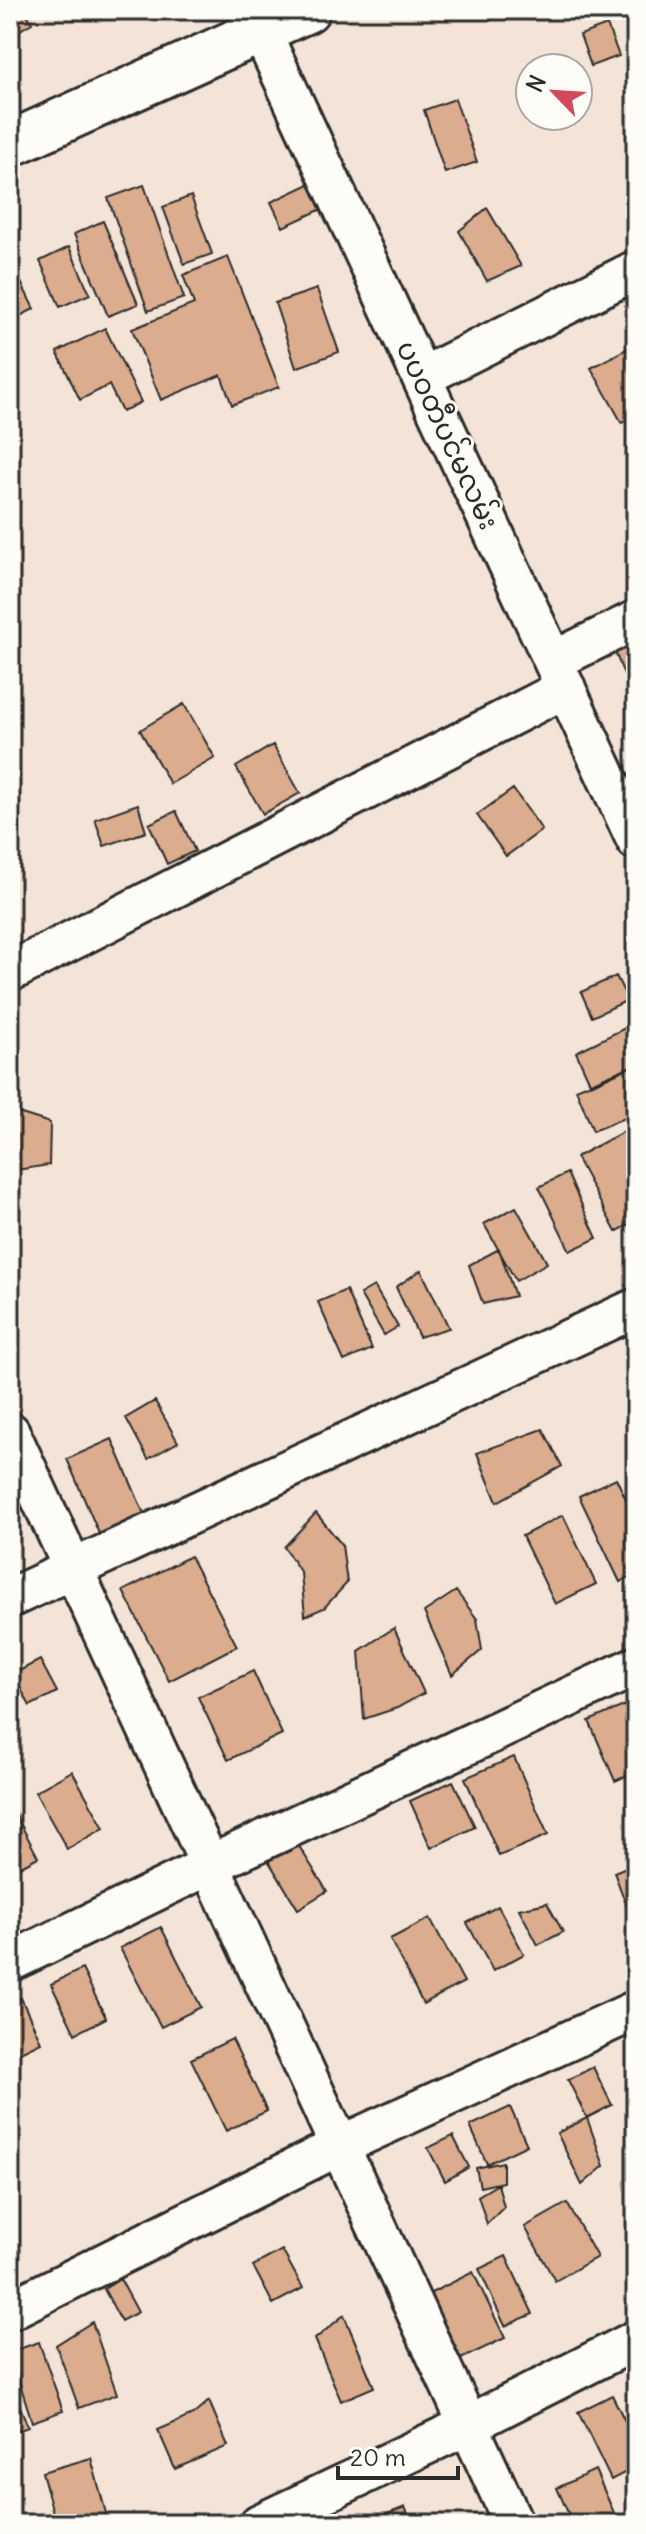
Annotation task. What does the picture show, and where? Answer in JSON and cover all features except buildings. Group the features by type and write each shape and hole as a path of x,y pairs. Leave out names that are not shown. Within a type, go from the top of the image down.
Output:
{"street":[{"path":"10,144 307,10"},
{"name":"ပပဝတီပင်မလမ်း","path":"260,29 636,840"},
{"path":"422,377 636,270"},
{"path":"10,972 560,674 636,620"},
{"path":"10,1598 75,1571 636,1308"},
{"path":"10,1432 514,2524"},
{"path":"10,1962 636,1666"},
{"path":"10,2310 339,2146 636,2010"},
{"path":"259,2524 468,2425 636,2340"}]}
